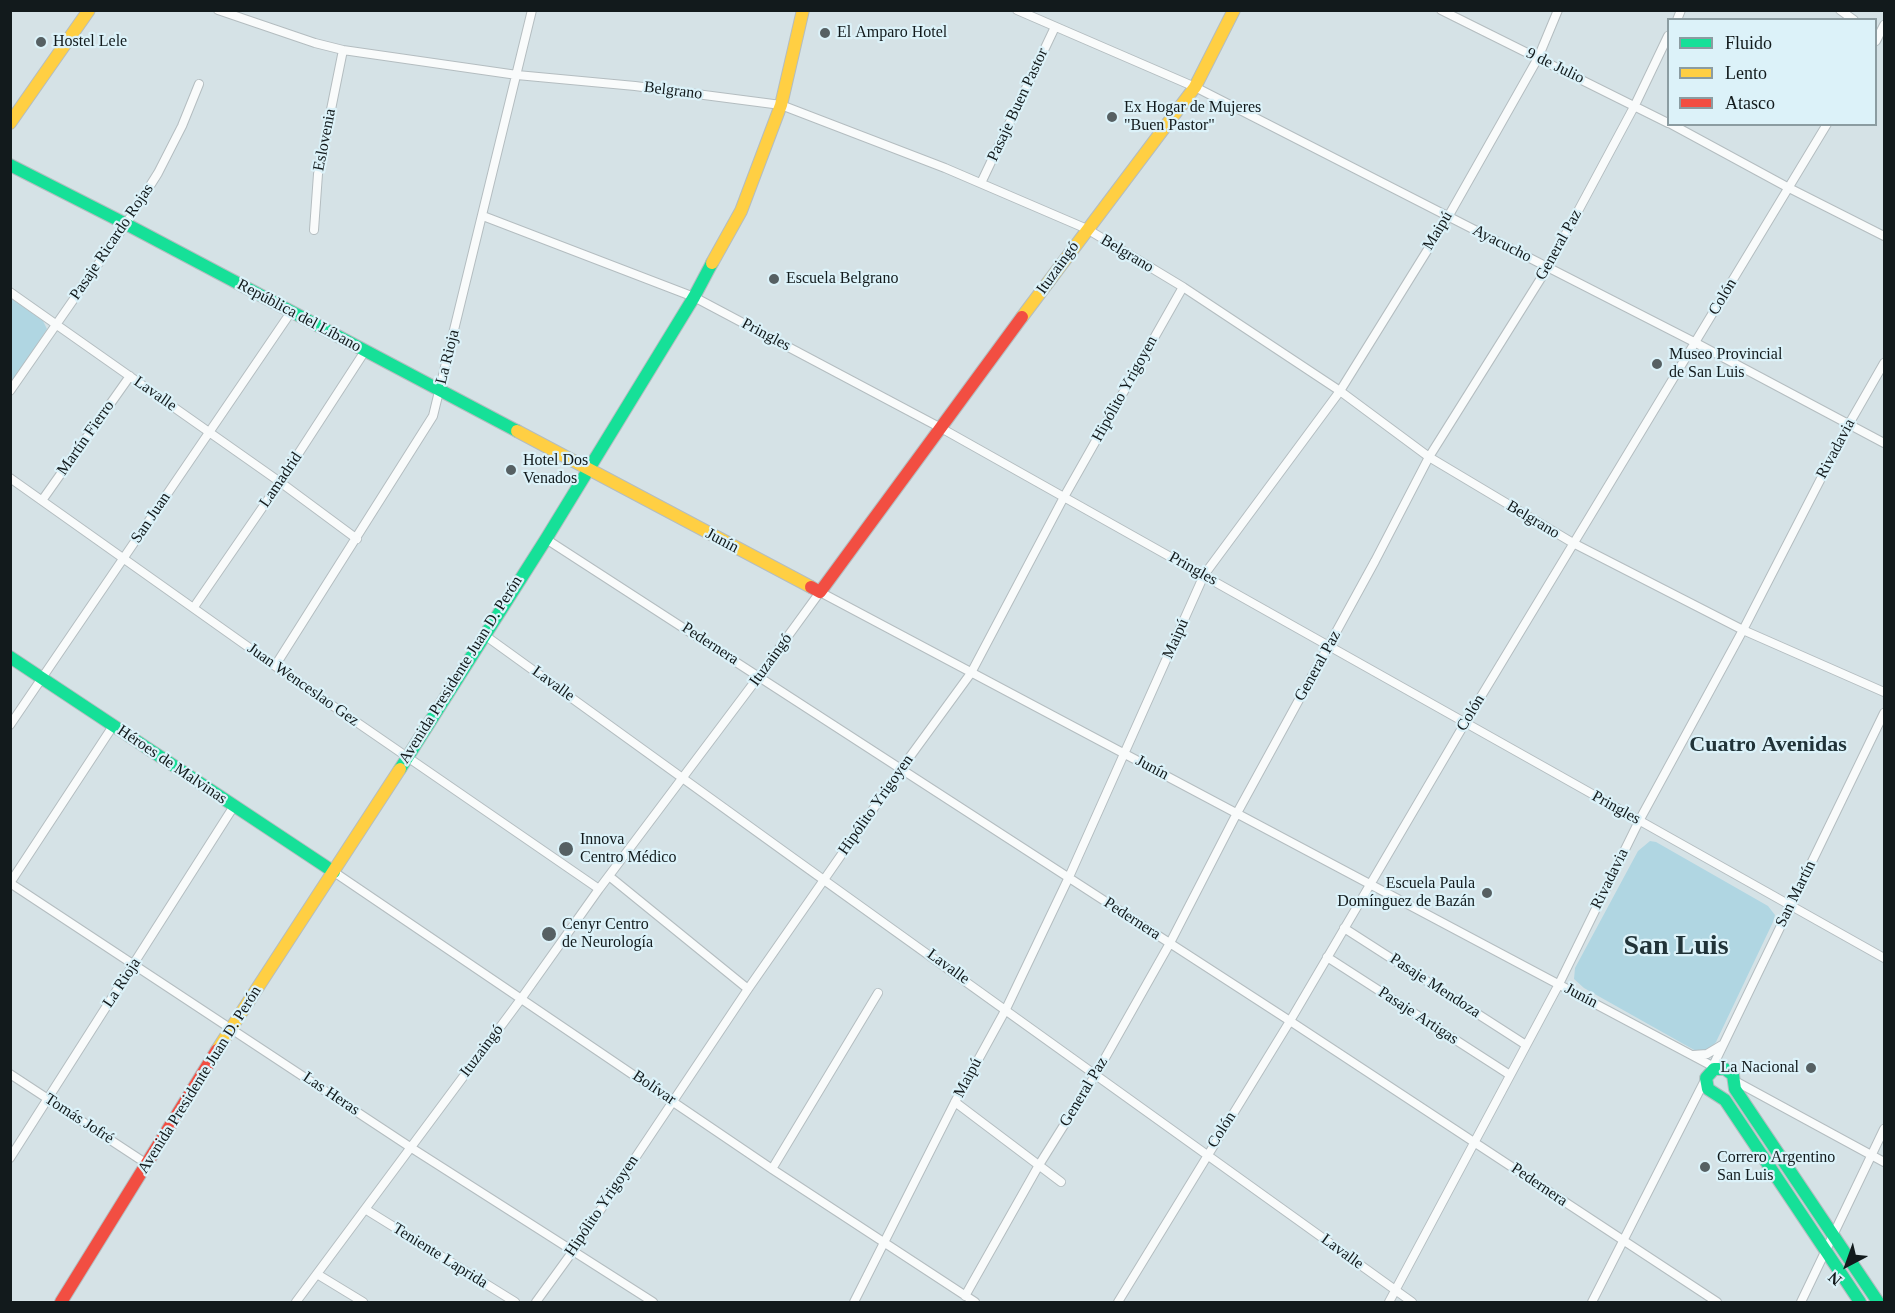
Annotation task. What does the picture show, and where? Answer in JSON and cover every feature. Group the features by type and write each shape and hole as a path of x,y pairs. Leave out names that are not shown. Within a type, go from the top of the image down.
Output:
{"street":[{"path":"10,123 89,10"},
{"name":"Belgrano","path":"218,10 315,43 343,50 516,75 635,86 781,105 981,183 1087,229 1183,287 1340,391 1429,457 1574,543 1743,630 1884,692"},
{"name":"La Rioja","path":"275,666 433,416 532,10"},
{"name":"Avenida Presidente Juan D. Perón","path":"61,1302 231,1028 334,872 483,634 546,539 694,297 741,211 781,105 803,10"},
{"name":"Ayacucho","path":"1017,10 1195,87 1696,343 1884,443"},
{"name":"Ituzaingó","path":"296,1302 1087,229 1195,87 1234,10"},
{"name":"9 de Julio","path":"1441,10 1667,122"},
{"name":"Maipú","path":"854,1302 1006,1009 1204,575 1340,391 1448,217 1538,58 1558,10"},
{"path":"1878,37 1884,25"},
{"name":"Pasaje Buen Pastor","path":"981,183 1055,27"},
{"name":"General Paz","path":"965,1296 1170,943 1237,813 1330,645 1429,457 1548,267 1635,105 1667,38"},
{"name":"Eslovenia","path":"314,230 318,174 343,50"},
{"name":"Pasaje Ricardo Rojas","path":"10,391 126,224 168,155 199,84"},
{"name":"9 de Julio","path":"1674,126 1789,189 1884,236"},
{"name":"Colón","path":"1118,1302 1290,1021 1465,723 1826,126"},
{"name":"República del Líbano","path":"10,165 126,224 587,469"},
{"name":"Pringles","path":"483,216 694,297 941,428 1884,958"},
{"name":"Hipólito Yrigoyen","path":"536,1302 573,1251 824,879 971,673 1064,497 1183,287"},
{"name":"Lavalle","path":"10,292 357,539"},
{"name":"San Juan","path":"10,725 291,312"},
{"name":"Lamadrid","path":"194,607 280,482 365,351"},
{"name":"Rivadavia","path":"1389,1302 1558,984 1639,821 1743,630 1849,424 1884,363"},
{"name":"Martín Fierro","path":"43,499 130,376"},
{"name":"Junín","path":"587,469 1688,1053 1711,1072"},
{"name":"Juan Wenceslao Gez","path":"10,478 43,499 275,666 599,889"},
{"name":"Pedernera","path":"546,539 1290,1021 1717,1302"},
{"name":"Lavalle","path":"483,634 681,778 1208,1153 1412,1302"},
{"name":"Héroes de Malvinas","path":"10,657 334,872"},
{"name":"San Martín","path":"1592,1302 1711,1072 1884,713"},
{"path":"11,883 113,726"},
{"name":"La Rioja","path":"10,1158 234,807"},
{"name":"Bolívar","path":"334,872 885,1245 975,1302"},
{"path":"609,876 748,989"},
{"name":"Las Heras","path":"11,883 410,1147 653,1302"},
{"name":"Pasaje Mendoza","path":"1344,928 1526,1045"},
{"name":"Pasaje Artigas","path":"1327,957 1510,1075"},
{"path":"772,1169 878,993"},
{"path":"1688,1053 1705,1055 1723,1045"},
{"path":"1860,1302 1725,1100 1708,1089 1711,1072 1723,1068 1729,1071 1735,1081 1884,1162"},
{"name":"Tomás Jofré","path":"10,1074 147,1164"},
{"path":"1735,1081 1735,1089 1878,1302"},
{"path":"956,1102 1061,1182"},
{"path":"1801,1302 1884,1129"},
{"name":"Teniente Laprida","path":"365,1209 515,1302"},
{"path":"317,1274 363,1302"}],"shaded area":[{"path":"11,298 43,321 47,329 11,385"},
{"path":"1650,841 1656,842 1768,906 1775,915 1716,1042 1709,1050 1696,1051 1584,988 1574,979 1575,968 1638,851"}],"traffic: fast":[{"path":"10,165 517,431"},
{"path":"400,769 546,539 694,297 712,263"},
{"path":"10,657 334,872"},
{"path":"1860,1302 1725,1100 1708,1089 1706,1078 1714,1069 1725,1069 1733,1075 1735,1089 1878,1302"}],"traffic: slow":[{"path":"10,123 89,10"},
{"path":"712,263 741,211 781,105 803,10"},
{"path":"1022,317 1195,87 1234,10"},
{"path":"517,431 811,587"},
{"path":"217,1050 400,769"}],"traffic: jam":[{"path":"811,587 820,592 1022,317"},
{"path":"61,1302 217,1050"}],"place":[{"name":"El Amparo Hotel","path":"825,33"},
{"name":"Hostel Lele","path":"41,42"},
{"name":"Ex Hogar de Mujeres \"Buen Pastor\"","path":"1112,117"},
{"name":"Escuela Belgrano","path":"774,279"},
{"name":"Museo Provincial de San Luis","path":"1657,364"},
{"name":"Hotel Dos Venados","path":"511,470"},
{"name":"Innova Centro Médico","path":"566,849"},
{"name":"Escuela Paula Domínguez de Bazán","path":"1487,893"},
{"name":"Cenyr Centro de Neurología","path":"549,934"},
{"name":"La Nacional","path":"1811,1068"},
{"name":"Correro Argentino San Luis","path":"1705,1167"}],"district":[{"name":"Cuatro Avenidas","path":"1768,745"},
{"name":"San Luis","path":"1676,947"}]}
